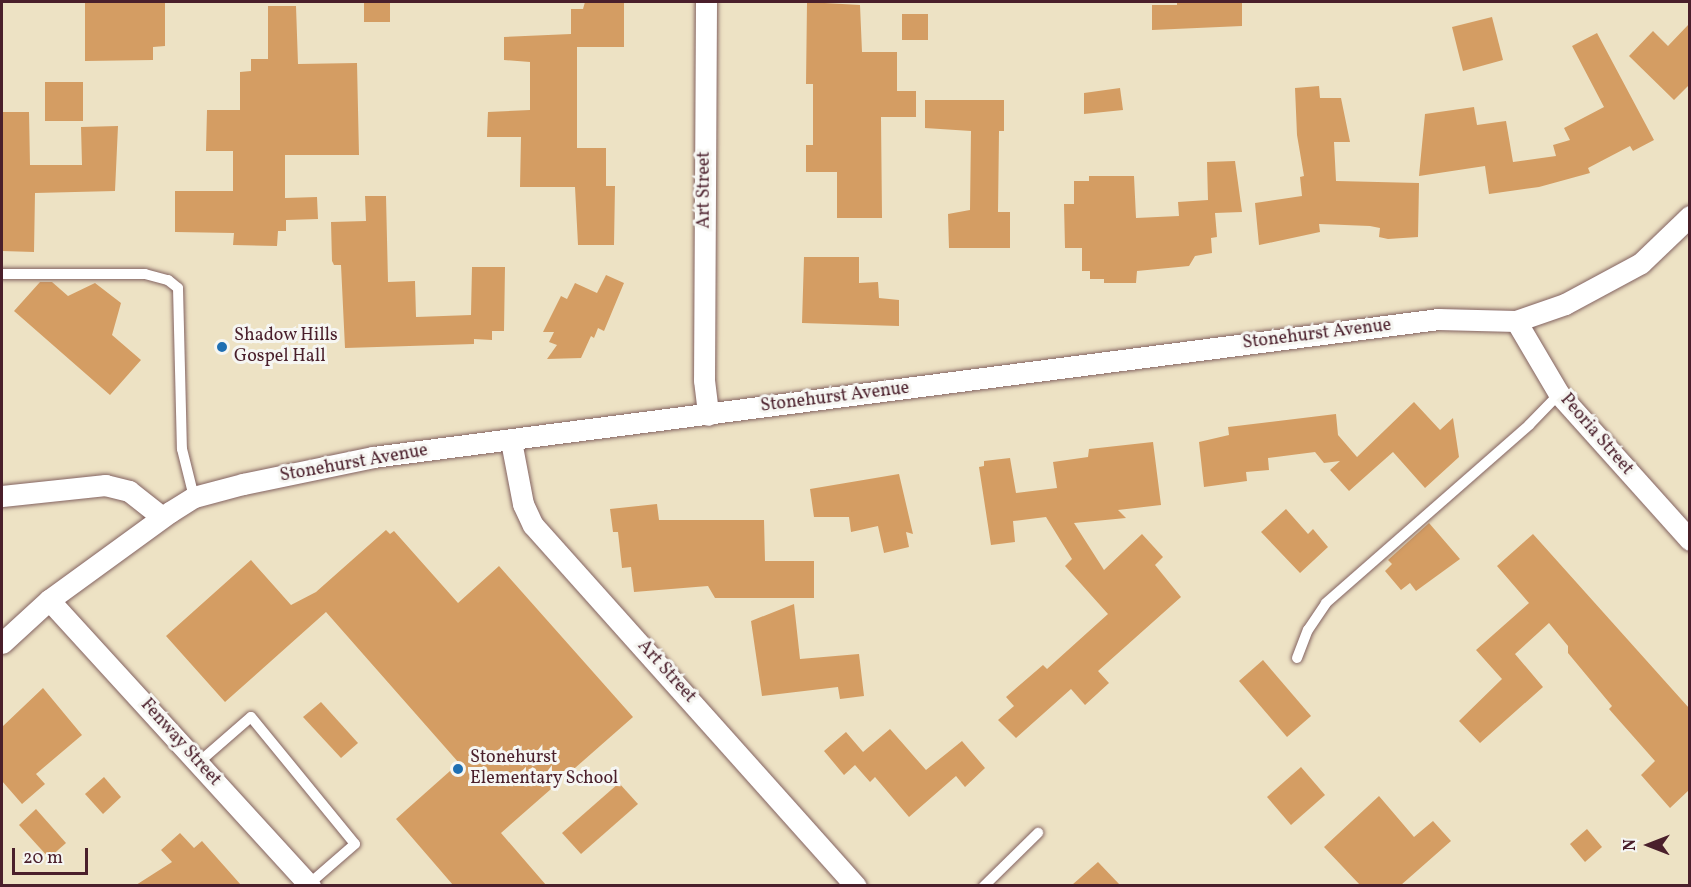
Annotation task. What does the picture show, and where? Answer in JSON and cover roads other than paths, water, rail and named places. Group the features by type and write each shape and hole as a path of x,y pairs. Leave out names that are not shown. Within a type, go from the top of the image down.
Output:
{"street":[{"name":"Art Street","path":"706,2 704,380 708,415"},
{"name":"Stonehurst Avenue","path":"2,643 49,600 194,497 373,457 511,441 1438,319 1516,321 1565,304 1641,263 1689,216"},
{"name":"Peoria Street","path":"1516,321 1559,394 1689,540"},
{"name":"Art Street","path":"511,441 523,504 533,525 856,885"},
{"path":"2,496 105,485 129,490 162,518"},
{"name":"Fenway Street","path":"49,600 310,885"}],"lane":[{"path":"2,274 145,274 178,288 182,450 194,497"},
{"path":"1297,658 1326,603 1529,425 1559,394"},
{"path":"198,763 251,717 355,844 310,885"},
{"path":"984,885 1038,832"}],"place":[{"name":"Shadow Hills Gospel Hall","path":"222,347"},
{"name":"Stonehurst Elementary School","path":"458,769"}]}
